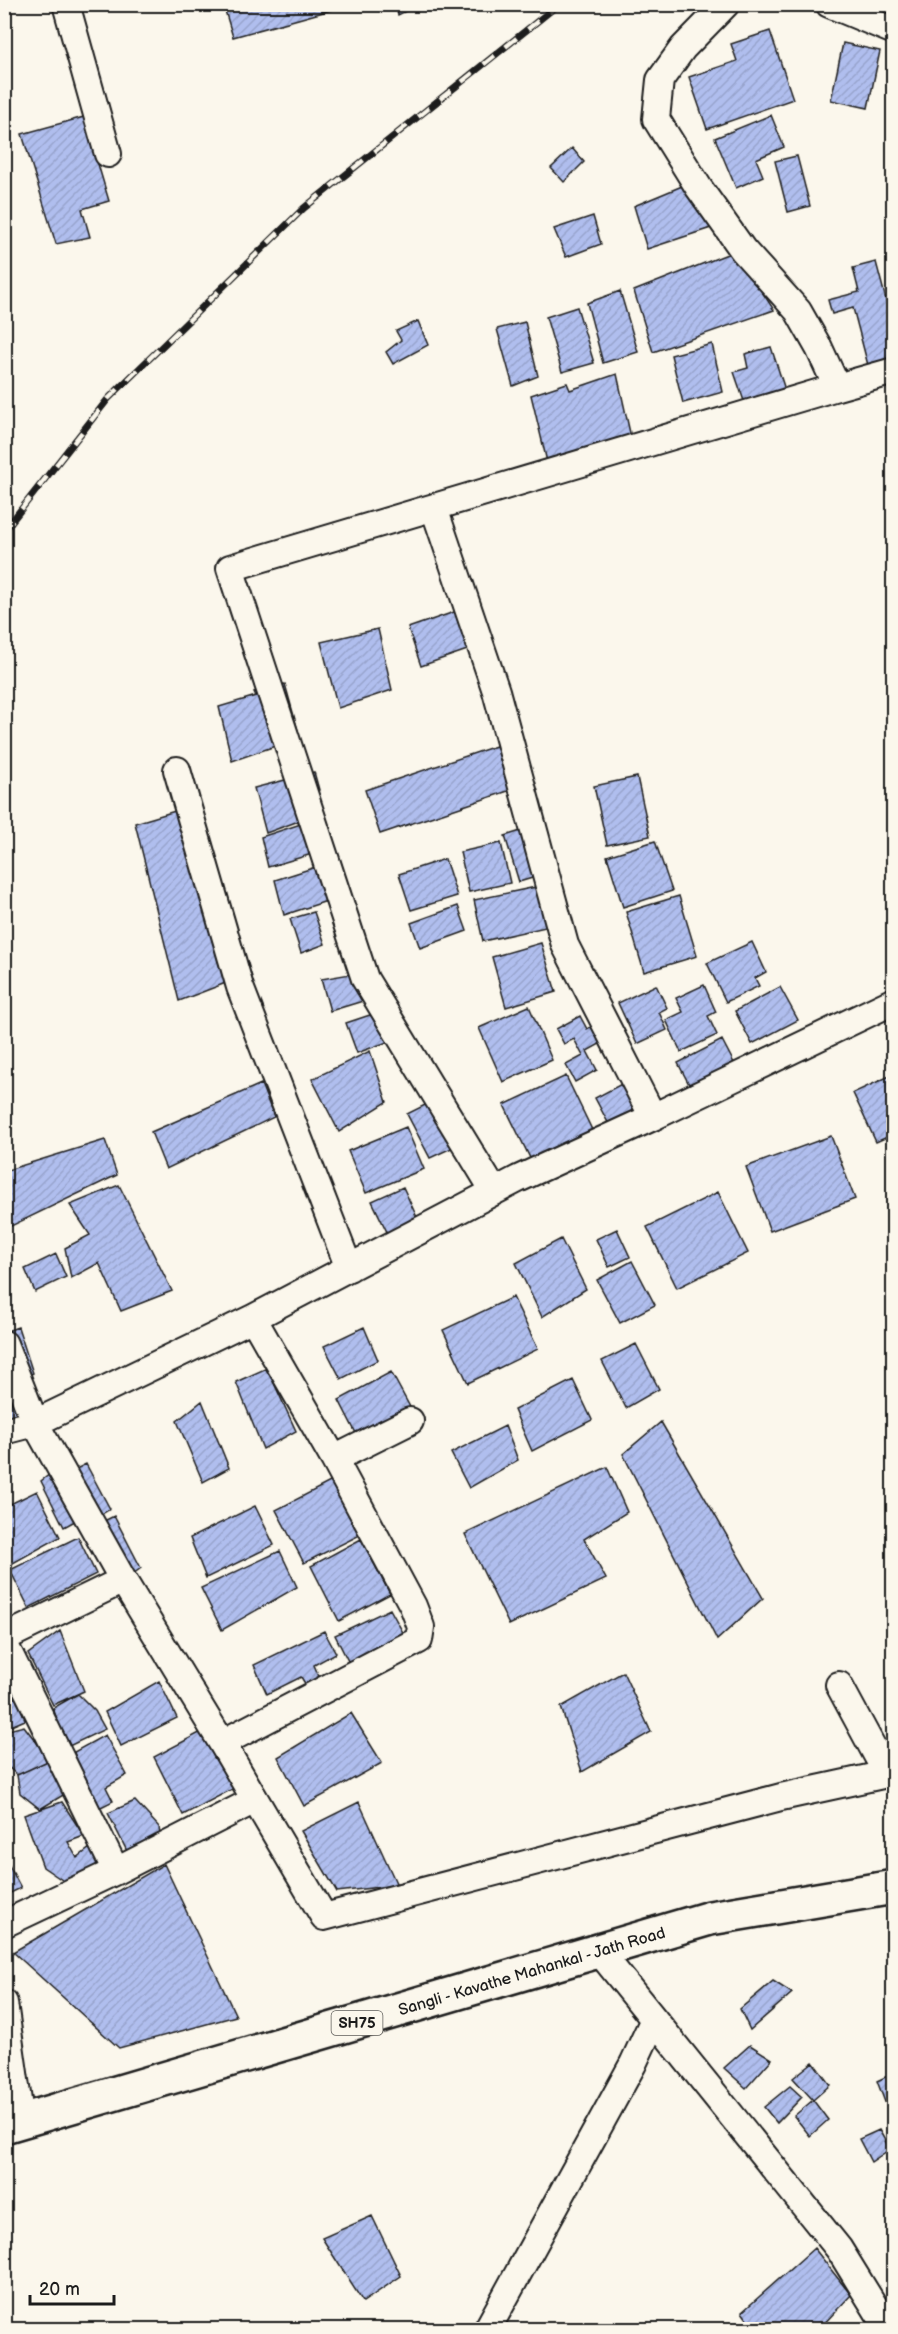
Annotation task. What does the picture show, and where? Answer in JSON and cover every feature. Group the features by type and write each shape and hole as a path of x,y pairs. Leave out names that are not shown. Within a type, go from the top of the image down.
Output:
{"main road":[{"name":"Sangli - Kavathe Mahankal - Jath Road","path":"13,2124 710,1918 894,1887"}],"street":[{"path":"66,4 108,154"},
{"path":"726,4 683,48 660,80 656,119 699,188 743,250 798,311 837,387"},
{"path":"829,4 894,31"},
{"path":"494,1191 365,979 230,568 894,371"},
{"path":"434,508 496,691 565,945 653,1117"},
{"path":"177,770 240,987 349,1268"},
{"path":"4,1431 35,1423 253,1318 494,1191 894,1001"},
{"path":"222,1743 419,1640 422,1627 334,1459 253,1318"},
{"path":"4,1344 35,1423 123,1580 324,1917 781,1797 887,1774 839,1685"},
{"path":"334,1459 410,1421"},
{"path":"4,1638 123,1580"},
{"path":"4,1643 116,1871"},
{"path":"4,1924 116,1871 255,1800"},
{"path":"599,1951 839,2248 889,2330"},
{"path":"4,2003 13,2124"},
{"path":"487,2330 633,2064 654,2019"}],"building":[{"path":"223,4 330,4 331,10 233,37"},
{"path":"395,4 420,4 398,15"},
{"path":"770,31 793,99 707,129 689,77 737,61 731,44"},
{"path":"843,43 880,51 868,108 831,100"},
{"path":"771,115 784,147 756,159 763,176 736,188 715,138"},
{"path":"84,117 109,201 82,209 90,237 56,244 22,134"},
{"path":"572,148 584,162 564,182 551,168"},
{"path":"797,156 810,206 788,212 775,161"},
{"path":"687,184 717,226 647,249 634,206"},
{"path":"593,216 601,244 566,257 554,229"},
{"path":"735,251 774,310 653,352 634,291"},
{"path":"876,262 894,330 894,363 869,369 853,308 832,314 828,300 859,292 853,268"},
{"path":"620,291 638,352 603,363 587,303"},
{"path":"577,307 594,363 562,372 546,317"},
{"path":"418,321 428,345 393,364 386,352 401,340 396,331"},
{"path":"525,322 538,376 513,386 497,329"},
{"path":"712,344 723,392 683,403 671,355"},
{"path":"771,347 787,396 745,404 734,372 748,368 745,354"},
{"path":"617,374 632,442 548,466 531,395 567,383 570,390"},
{"path":"460,610 473,648 421,666 408,628"},
{"path":"378,629 392,690 338,708 321,642"},
{"path":"285,684 299,734 289,737 273,685"},
{"path":"265,688 284,743 232,761 219,707 256,696 254,692"},
{"path":"499,745 514,789 380,834 365,790"},
{"path":"314,772 319,790 312,792 303,775"},
{"path":"637,777 650,836 607,845 594,786"},
{"path":"293,778 307,818 266,833 254,788"},
{"path":"182,809 231,981 179,1001 135,823"},
{"path":"310,821 319,852 268,867 261,837"},
{"path":"524,830 539,876 519,882 505,836"},
{"path":"655,841 672,891 623,907 607,856"},
{"path":"501,843 510,883 469,892 460,852"},
{"path":"445,859 457,896 411,910 399,874"},
{"path":"322,865 333,899 284,915 275,880"},
{"path":"541,886 550,926 483,941 474,900"},
{"path":"679,896 697,956 644,972 626,912"},
{"path":"458,906 467,931 420,948 411,923"},
{"path":"314,912 325,944 301,953 290,919"},
{"path":"752,942 766,972 755,978 759,986 726,1002 707,963"},
{"path":"541,943 556,992 506,1007 492,957"},
{"path":"356,973 363,1001 330,1011 321,979"},
{"path":"656,985 667,1008 659,1012 667,1030 637,1044 618,1003"},
{"path":"704,985 716,1012 708,1016 717,1035 681,1052 666,1020 683,1012 676,998"},
{"path":"780,987 798,1020 752,1044 735,1011"},
{"path":"529,1006 552,1060 503,1082 479,1028"},
{"path":"379,1012 390,1041 357,1053 346,1023"},
{"path":"580,1016 587,1029 600,1022 609,1039 587,1051 597,1070 575,1082 566,1065 583,1056 574,1039 564,1044 556,1029"},
{"path":"722,1040 736,1067 692,1090 678,1063"},
{"path":"370,1051 387,1102 339,1132 312,1079"},
{"path":"894,1074 894,1134 876,1142 853,1093"},
{"path":"566,1076 593,1132 532,1162 504,1105"},
{"path":"629,1080 646,1115 613,1132 595,1098"},
{"path":"261,1084 274,1117 166,1169 151,1132"},
{"path":"433,1101 456,1146 430,1158 407,1114"},
{"path":"406,1127 424,1169 366,1193 348,1151"},
{"path":"831,1136 855,1199 770,1231 746,1167"},
{"path":"105,1140 117,1175 7,1228 4,1207 4,1171"},
{"path":"119,1185 172,1291 121,1311 99,1263 71,1278 65,1248 90,1235 70,1205"},
{"path":"403,1187 420,1224 390,1238 372,1201"},
{"path":"718,1192 748,1253 677,1288 647,1227"},
{"path":"617,1229 630,1257 609,1267 596,1239"},
{"path":"561,1239 586,1289 542,1317 516,1263"},
{"path":"56,1254 66,1277 35,1292 25,1269"},
{"path":"632,1261 655,1305 620,1323 597,1280"},
{"path":"513,1297 538,1349 468,1383 443,1330"},
{"path":"18,1327 33,1373 22,1378 4,1332"},
{"path":"364,1327 378,1360 341,1379 324,1346"},
{"path":"636,1344 659,1389 626,1408 602,1361"},
{"path":"4,1358 25,1411 4,1420"},
{"path":"267,1368 296,1431 263,1449 236,1382"},
{"path":"391,1372 411,1409 358,1437 339,1400"},
{"path":"573,1380 592,1420 532,1451 514,1410"},
{"path":"202,1401 229,1468 203,1482 177,1421"},
{"path":"661,1422 763,1598 717,1640 623,1454"},
{"path":"505,1426 518,1460 469,1488 451,1453"},
{"path":"86,1464 110,1509 94,1519 68,1473"},
{"path":"607,1467 627,1512 584,1539 606,1579 509,1625 465,1534"},
{"path":"50,1474 86,1515 64,1527 41,1481"},
{"path":"332,1481 360,1535 304,1563 276,1510"},
{"path":"37,1491 60,1537 4,1568 4,1507"},
{"path":"255,1506 274,1545 206,1578 190,1538"},
{"path":"114,1516 141,1568 129,1577 98,1524"},
{"path":"78,1537 96,1574 29,1608 10,1570"},
{"path":"361,1539 390,1594 339,1621 311,1566"},
{"path":"280,1551 297,1587 222,1630 201,1588"},
{"path":"390,1609 406,1638 352,1669 335,1635"},
{"path":"60,1631 84,1691 53,1705 28,1654"},
{"path":"324,1631 336,1653 314,1665 320,1679 306,1685 301,1677 267,1694 254,1665"},
{"path":"623,1672 651,1732 582,1772 561,1707"},
{"path":"4,1674 20,1703 25,1720 4,1729"},
{"path":"159,1681 177,1718 121,1746 105,1712"},
{"path":"78,1694 95,1711 105,1729 67,1747 53,1708"},
{"path":"351,1713 382,1763 304,1806 278,1757"},
{"path":"24,1726 50,1760 17,1775 4,1763 4,1731"},
{"path":"207,1729 242,1784 183,1815 154,1757"},
{"path":"105,1735 127,1775 106,1787 113,1801 99,1808 80,1774 74,1752"},
{"path":"50,1760 65,1794 40,1809 20,1793 17,1775"},
{"path":"4,1776 11,1789 4,1791"},
{"path":"135,1801 159,1827 161,1843 129,1855 108,1813"},
{"path":"62,1802 84,1836 68,1842 77,1858 90,1848 100,1867 65,1882 43,1867 24,1815"},
{"path":"359,1802 397,1885 337,1892 301,1831"},
{"path":"4,1856 21,1888 4,1896"},
{"path":"164,1864 236,2016 119,2048 13,1952"},
{"path":"773,1981 792,1993 750,2030 740,2009"},
{"path":"750,2045 772,2059 746,2088 724,2068"},
{"path":"813,2062 830,2085 813,2100 793,2078"},
{"path":"894,2073 894,2096 885,2102 877,2081"},
{"path":"790,2086 802,2097 777,2123 764,2107"},
{"path":"813,2100 828,2120 810,2136 794,2116"},
{"path":"879,2130 890,2149 871,2162 859,2139"},
{"path":"372,2216 401,2276 363,2302 322,2238"},
{"path":"814,2248 851,2295 818,2330 755,2330 742,2312"},
{"path":"5,2318 12,2330 4,2330"}],"railway":[{"path":"4,531 108,399 304,208 559,4"}]}
